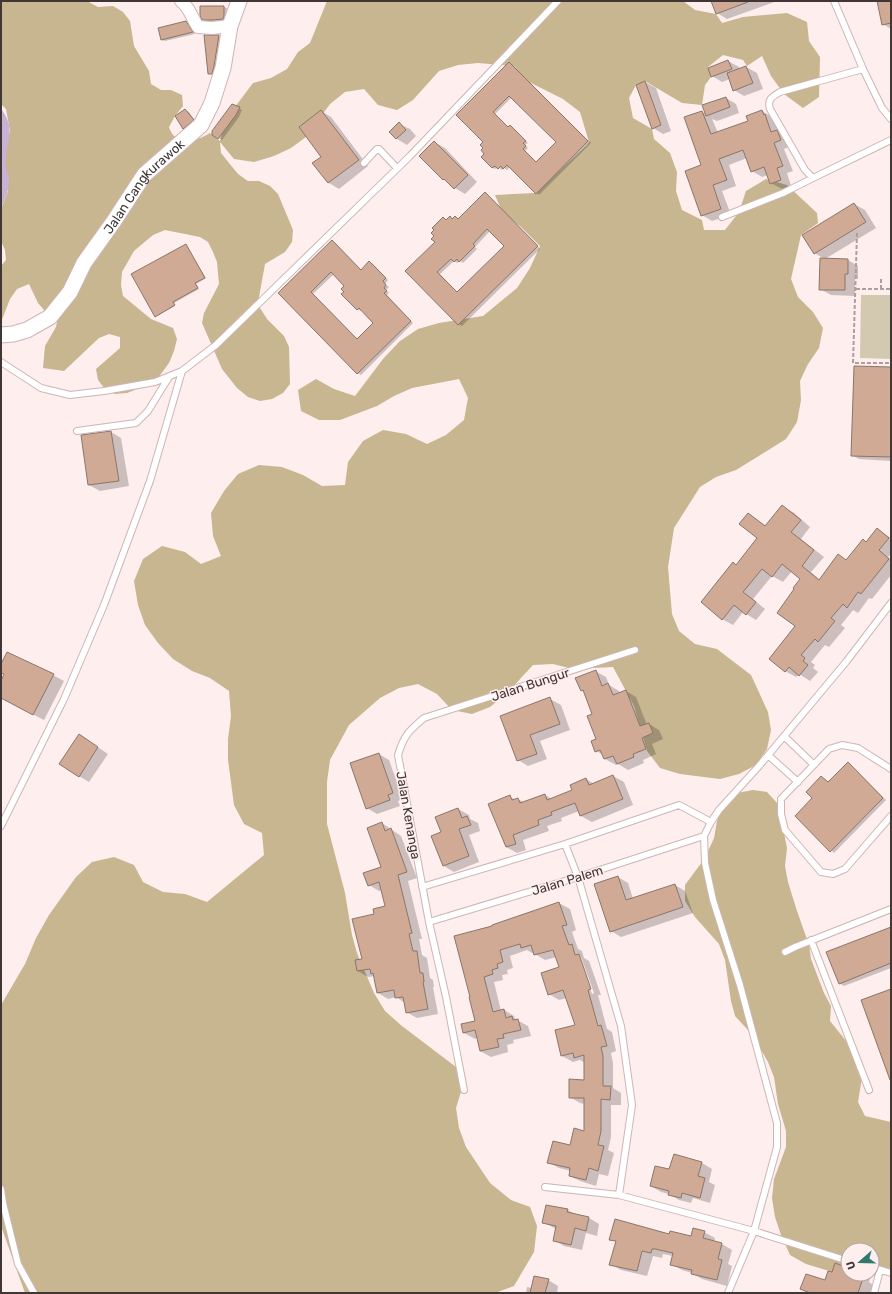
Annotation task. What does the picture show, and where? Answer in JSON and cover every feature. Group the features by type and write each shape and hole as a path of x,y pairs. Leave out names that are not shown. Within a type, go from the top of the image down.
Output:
{"street":[{"path":"181,1 188,6 198,27 208,28 230,26"},
{"name":"Jalan Cangkurawok","path":"1,335 13,334 27,330 50,317 70,292 84,263 144,175 202,126 212,104 223,68 230,26 238,1"}],"lane":[{"path":"1,362 41,388 70,395 155,382 182,371 216,344 397,168 558,1"},
{"path":"834,1 863,69 882,108 891,119"},
{"path":"813,178 805,170 770,109 769,102 771,97 780,92 863,69"},
{"path":"722,217 789,191 891,140"},
{"path":"364,163 377,149 379,149 397,168"},
{"path":"1,826 64,699 104,605 150,481 182,371"},
{"path":"77,431 136,423 148,411 169,376"},
{"path":"728,1293 754,1231 777,1147 777,1123 740,986 713,900 705,863 704,836 719,810 768,755 846,662 891,603"},
{"name":"Jalan Bungur","path":"424,718 635,650"},
{"name":"Jalan Kenanga","path":"424,718 408,732 402,742 398,755 422,887 446,997 464,1090"},
{"path":"784,736 814,765"},
{"path":"891,769 858,748 842,745 829,749 781,799 781,814 785,830 821,872 833,874 845,869 891,816"},
{"path":"768,755 798,782"},
{"path":"422,887 565,844 679,804 711,822"},
{"name":"Jalan Palem","path":"429,922 578,877 704,836"},
{"path":"565,844 578,877 621,1026 632,1105 619,1196"},
{"path":"785,952 811,940 891,909"},
{"path":"811,940 869,1090"},
{"path":"545,1187 619,1196 754,1231 840,1258"},
{"path":"1,1189 18,1264 34,1293"},
{"path":"880,1270 891,1273"},
{"path":"874,1293 877,1282"}],"path":[{"path":"857,233 853,363 891,363"},
{"path":"881,278 881,289"},
{"path":"856,289 891,289"}],"shaded area":[{"path":"1,1 87,1 98,7 113,6 123,12 130,21 134,46 149,71 151,84 161,90 171,90 182,95 183,106 169,127 176,138 186,141 199,139 210,133 220,141 226,119 253,83 271,78 287,69 298,52 310,43 327,1 683,1 695,10 716,14 722,23 743,17 787,13 807,22 809,41 820,57 819,97 803,108 784,94 771,76 762,56 747,66 743,60 723,55 708,67 711,77 705,85 702,105 682,103 645,81 636,85 629,98 633,118 652,129 654,139 670,153 677,172 676,191 682,210 702,220 704,230 725,230 739,212 746,191 766,179 787,185 817,213 818,223 801,235 791,279 798,297 813,312 823,328 819,348 808,364 800,381 801,400 797,422 786,439 736,470 716,477 700,487 674,528 668,567 672,614 679,631 695,644 717,649 751,675 768,712 771,730 767,749 756,765 739,774 720,779 680,774 660,768 647,751 634,706 613,667 573,669 553,664 533,665 507,693 490,707 472,714 452,710 437,694 418,684 399,688 380,698 349,725 330,760 327,782 327,824 345,893 352,935 357,953 374,993 385,1011 402,1026 456,1067 463,1085 456,1108 459,1128 466,1147 490,1183 511,1200 530,1207 537,1226 534,1252 514,1286 495,1293 25,1293 1,1226 1,1005 25,964 36,938 49,915 76,877 92,862 114,857 134,865 143,882 163,892 185,894 207,902 264,855 262,833 244,824 234,805 228,760 228,739 231,716 229,691 210,678 192,671 173,659 158,643 145,625 138,605 134,581 143,559 162,546 185,552 201,564 221,556 213,536 211,513 224,491 238,474 259,465 282,467 303,475 322,486 345,485 348,462 363,441 383,430 406,434 427,444 446,435 464,420 468,398 459,379 412,388 377,406 340,420 319,420 301,411 298,390 316,379 334,389 355,396 383,359 400,341 418,329 439,323 483,316 517,288 530,268 540,246 520,226 503,214 495,195 535,193 587,145 589,142 580,112 563,99 527,81 514,66 478,63 458,65 439,71 413,100 397,110 378,105 364,89 345,92 330,104 306,137 291,148 274,156 254,162 234,159 220,142 221,153 238,174 248,181 259,181 270,186 278,194 293,230 292,242 285,252 265,264 259,297 260,308 267,319 284,336 289,347 290,384 283,393 272,399 260,401 248,397 237,388 222,369 202,323 204,313 219,284 217,262 213,252 208,242 200,237 165,230 153,235 134,251 122,272 121,285 123,296 151,319 173,328 177,339 174,351 169,363 155,382 127,393 115,394 105,389 98,380 96,369 120,348 120,337 109,334 99,338 64,371 43,368 45,346 56,327 58,317 50,317 38,303 29,284 17,289 10,299 1,322 1,266 6,260 5,250 1,241 1,209 8,191 1,162 10,131 6,109 1,104"},
{"path":"1,109 9,124 10,131 6,159 9,183 8,191 1,209"},
{"path":"861,295 891,295 891,359 860,358"},
{"path":"753,790 767,792 778,804 787,848 785,866 788,882 809,945 811,959 824,993 831,1006 830,1021 859,1057 863,1071 858,1102 865,1116 891,1122 891,1276 880,1267 880,1242 840,1242 840,1274 806,1264 790,1255 775,1217 772,1198 774,1179 786,1147 786,1131 778,1104 774,1077 760,1048 748,1030 735,1016 731,1001 725,960 719,944 695,917 685,901 685,885 705,858 714,838 722,805 737,793"}],"building":[{"path":"711,1 748,1 748,2 716,14"},
{"path":"877,1 891,1 891,23 882,25"},
{"path":"200,6 224,6 223,19 202,20 200,15"},
{"path":"186,21 193,32 161,40 158,28"},
{"path":"204,35 219,35 212,74 208,74"},
{"path":"728,60 732,69 711,77 708,68"},
{"path":"509,62 588,141 536,194 507,165 503,169 501,166 498,169 495,166 492,168 481,157 484,154 481,150 483,148 480,145 483,142 456,115","holes":["509,96 556,142 536,162 523,149 526,146 523,143 526,141 510,125 508,127 493,112"]},
{"path":"746,66 753,83 733,91 727,73"},
{"path":"645,81 661,125 652,129 636,85"},
{"path":"726,97 730,107 706,116 702,105"},
{"path":"232,104 240,107 236,115 218,139 212,135 212,131"},
{"path":"185,109 194,120 183,129 175,116"},
{"path":"321,110 359,160 328,183 312,163 321,157 299,127"},
{"path":"762,110 764,115 765,114 771,132 777,130 781,140 774,143 783,166 777,168 781,180 770,184 764,167 751,172 743,150 719,159 727,180 713,185 721,209 701,216 685,171 701,165 684,117 702,111 711,134 748,121 746,116"},
{"path":"399,122 406,130 396,139 389,132"},
{"path":"434,141 468,175 454,189 419,156"},
{"path":"485,192 538,246 458,325 405,271 435,242 431,239 434,236 431,233 434,230 432,228 443,217 446,220 450,216 452,219 455,216 458,219","holes":["487,229 504,246 457,292 437,272 451,259 454,262 457,259 459,262 475,246 473,244"]},
{"path":"854,203 866,222 814,254 802,235"},
{"path":"332,240 361,270 369,261 386,278 383,281 386,285 384,288 387,291 384,293 411,321 357,374 278,293","holes":["331,272 344,286 341,289 344,292 341,294 357,310 359,308 373,323 357,339 311,292"]},
{"path":"186,244 205,278 195,283 198,288 173,302 175,305 155,317 131,274"},
{"path":"820,258 848,259 848,274 845,274 845,290 819,290"},
{"path":"854,366 891,367 891,457 851,456"},
{"path":"111,431 119,481 88,485 81,435"},
{"path":"782,505 801,520 791,532 814,550 802,566 819,580 838,554 846,560 863,539 866,542 877,528 889,538 879,550 889,559 861,594 858,592 847,608 843,604 831,618 835,621 818,642 815,639 801,655 805,658 803,661 808,665 799,676 789,667 785,672 769,659 795,626 777,613 800,579 782,564 772,577 762,569 743,592 756,602 746,615 734,605 722,620 701,602 733,562 736,565 757,538 739,524 748,513 765,526"},
{"path":"7,652 54,674 33,715 1,698 1,681 4,674 1,673 1,664"},
{"path":"596,670 602,686 608,683 613,695 626,690 640,726 649,723 653,733 642,738 646,749 633,754 634,757 617,764 613,756 604,759 600,750 595,752 591,741 596,739 587,716 592,714 583,690 581,691 575,678"},
{"path":"550,697 560,724 530,735 537,754 517,761 500,716"},
{"path":"79,734 98,747 79,777 59,764"},
{"path":"379,753 393,793 388,795 390,800 366,809 350,763"},
{"path":"848,762 883,798 830,852 795,816 812,798 806,792 821,776 828,782"},
{"path":"613,775 623,799 580,816 575,803 551,812 552,815 538,820 539,825 513,835 516,844 506,847 488,804 510,795 512,800 518,798 520,803 545,794 547,800 572,790 570,785 586,778 589,785"},
{"path":"458,808 462,818 467,816 471,825 459,829 469,856 443,866 431,836 441,832 435,817"},
{"path":"382,822 385,831 391,828 407,872 398,875 412,933 409,934 413,951 417,951 420,973 423,973 423,982 428,1009 406,1013 403,997 395,998 394,990 377,993 373,973 371,974 370,969 357,971 355,960 362,959 352,919 374,914 373,909 385,906 379,882 368,886 363,873 381,867 367,828"},
{"path":"618,876 626,900 675,884 683,907 610,932 594,884"},
{"path":"559,902 567,925 562,926 569,945 572,944 575,955 579,954 591,989 588,990 598,1026 601,1025 607,1046 601,1047 603,1056 603,1086 611,1086 610,1100 601,1099 601,1131 598,1145 604,1146 598,1171 589,1168 586,1180 569,1176 570,1168 547,1163 553,1141 570,1145 574,1128 584,1131 584,1098 569,1098 569,1079 584,1080 584,1055 574,1058 573,1053 561,1056 555,1030 575,1025 563,990 548,995 541,973 559,967 553,950 534,955 531,945 521,948 520,944 500,950 503,962 497,964 498,968 492,970 493,974 484,977 493,1012 504,1009 506,1018 512,1016 513,1020 518,1019 521,1030 503,1034 504,1038 497,1039 499,1047 480,1051 475,1030 463,1033 461,1024 475,1021 454,936 492,926"},
{"path":"891,927 891,963 839,984 826,952"},
{"path":"891,989 891,1080 890,1080 861,1000"},
{"path":"674,1154 702,1162 698,1176 705,1178 700,1198 682,1193 681,1198 668,1195 669,1191 650,1186 655,1166 669,1169"},
{"path":"546,1205 568,1209 567,1212 589,1217 586,1231 575,1228 571,1245 553,1241 556,1226 542,1223"},
{"path":"615,1219 669,1234 670,1231 691,1236 693,1228 705,1231 703,1238 722,1243 718,1259 722,1260 717,1280 691,1274 692,1270 670,1265 673,1253 655,1249 652,1249 651,1253 642,1251 637,1271 609,1265 616,1241 609,1240"},
{"path":"835,1263 840,1265 840,1282 862,1282 858,1293 810,1293 800,1289 806,1274 825,1280 828,1271 832,1272"},
{"path":"534,1276 549,1279 545,1293 530,1293"}]}
